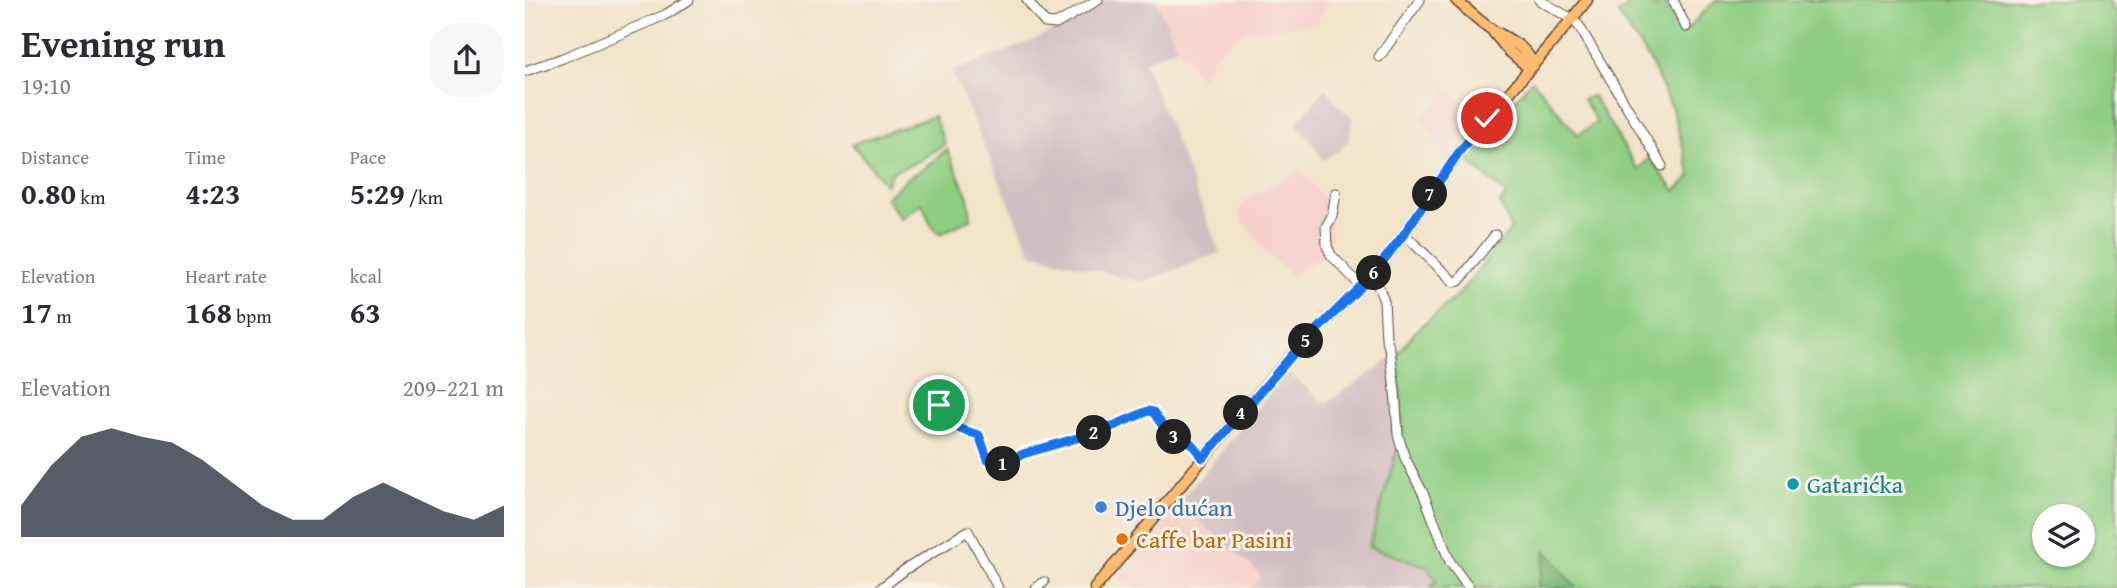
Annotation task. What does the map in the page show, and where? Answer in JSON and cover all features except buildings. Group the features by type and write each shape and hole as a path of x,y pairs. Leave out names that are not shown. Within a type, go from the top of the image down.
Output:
{"main road":[{"path":"1456,0 1490,28 1523,49 1530,57 1531,68"},
{"path":"1095,588 1294,353 1373,274 1404,234 1459,152 1587,0"},
{"path":"1490,28 1504,46 1531,68"},
{"path":"1523,49 1542,47 1554,41"}],"street":[{"path":"525,71 665,15 689,0"},
{"path":"1027,0 1045,23 1056,24 1098,0"},
{"path":"1379,57 1420,0"},
{"path":"1539,0 1572,19 1586,36 1663,166"},
{"path":"1673,0 1686,27"},
{"path":"1336,193 1332,216 1326,228 1327,246 1331,255 1361,286"},
{"path":"1404,234 1454,282 1459,281 1495,235"},
{"path":"1373,274 1384,301 1398,435 1405,458 1424,495 1450,562 1469,588"},
{"path":"939,405 958,430 979,435 988,460 995,465 1104,430 1148,411 1157,415 1169,434 1190,442 1203,458"},
{"path":"881,588 906,569 968,531 998,588"}],"shaded area":[{"path":"1107,0 1156,0 1177,47 1144,62 1220,253 1142,282 1031,253 952,72 1037,39 1097,3"},
{"path":"1156,0 1331,0 1316,23 1242,33 1219,52 1201,79 1177,47"},
{"path":"1326,88 1353,119 1348,141 1340,150 1323,160 1296,123"},
{"path":"1449,89 1480,114 1456,142 1444,162 1441,149 1426,126 1419,121"},
{"path":"1300,169 1332,209 1328,252 1292,276 1264,251 1238,213 1245,200"},
{"path":"1397,355 1403,429 1369,547 1426,566 1437,581 1430,588 1248,588 1257,583 1259,573 1179,503 1287,372 1326,403"},
{"path":"1179,503 1260,574 1257,583 1248,588 1132,588 1119,577"}],"green space":[{"path":"1627,0 1649,0 1654,9 1664,0 1682,34 1716,0 2107,0 2117,15 2117,588 1576,588 1546,552 1538,588 1430,588 1437,581 1426,566 1369,547 1403,429 1397,355 1415,332 1459,294 1511,229 1500,203 1507,195 1466,159 1532,80 1578,135 1597,122 1583,99 1593,96 1638,170 1649,158 1675,191 1691,176 1672,108 1650,61 1618,14 1630,5"},
{"path":"934,116 945,144 917,162 892,172 886,185 852,144"},
{"path":"947,149 968,197 971,219 940,234 931,225 922,203 901,219 886,198 906,179 926,167"},
{"path":"1546,551 1576,588 1538,588"}],"place":[{"name":"Gatarićka","path":"1793,484"},
{"name":"Djelo dućan","path":"1101,507"},
{"name":"Caffe bar Pasini","path":"1122,539"}],"route":[{"path":"939,405 958,430 979,435 988,460 995,465 1104,430 1148,411 1157,415 1169,434 1190,442 1203,458 1294,353 1373,274 1404,234 1459,152 1487,118"}]}
